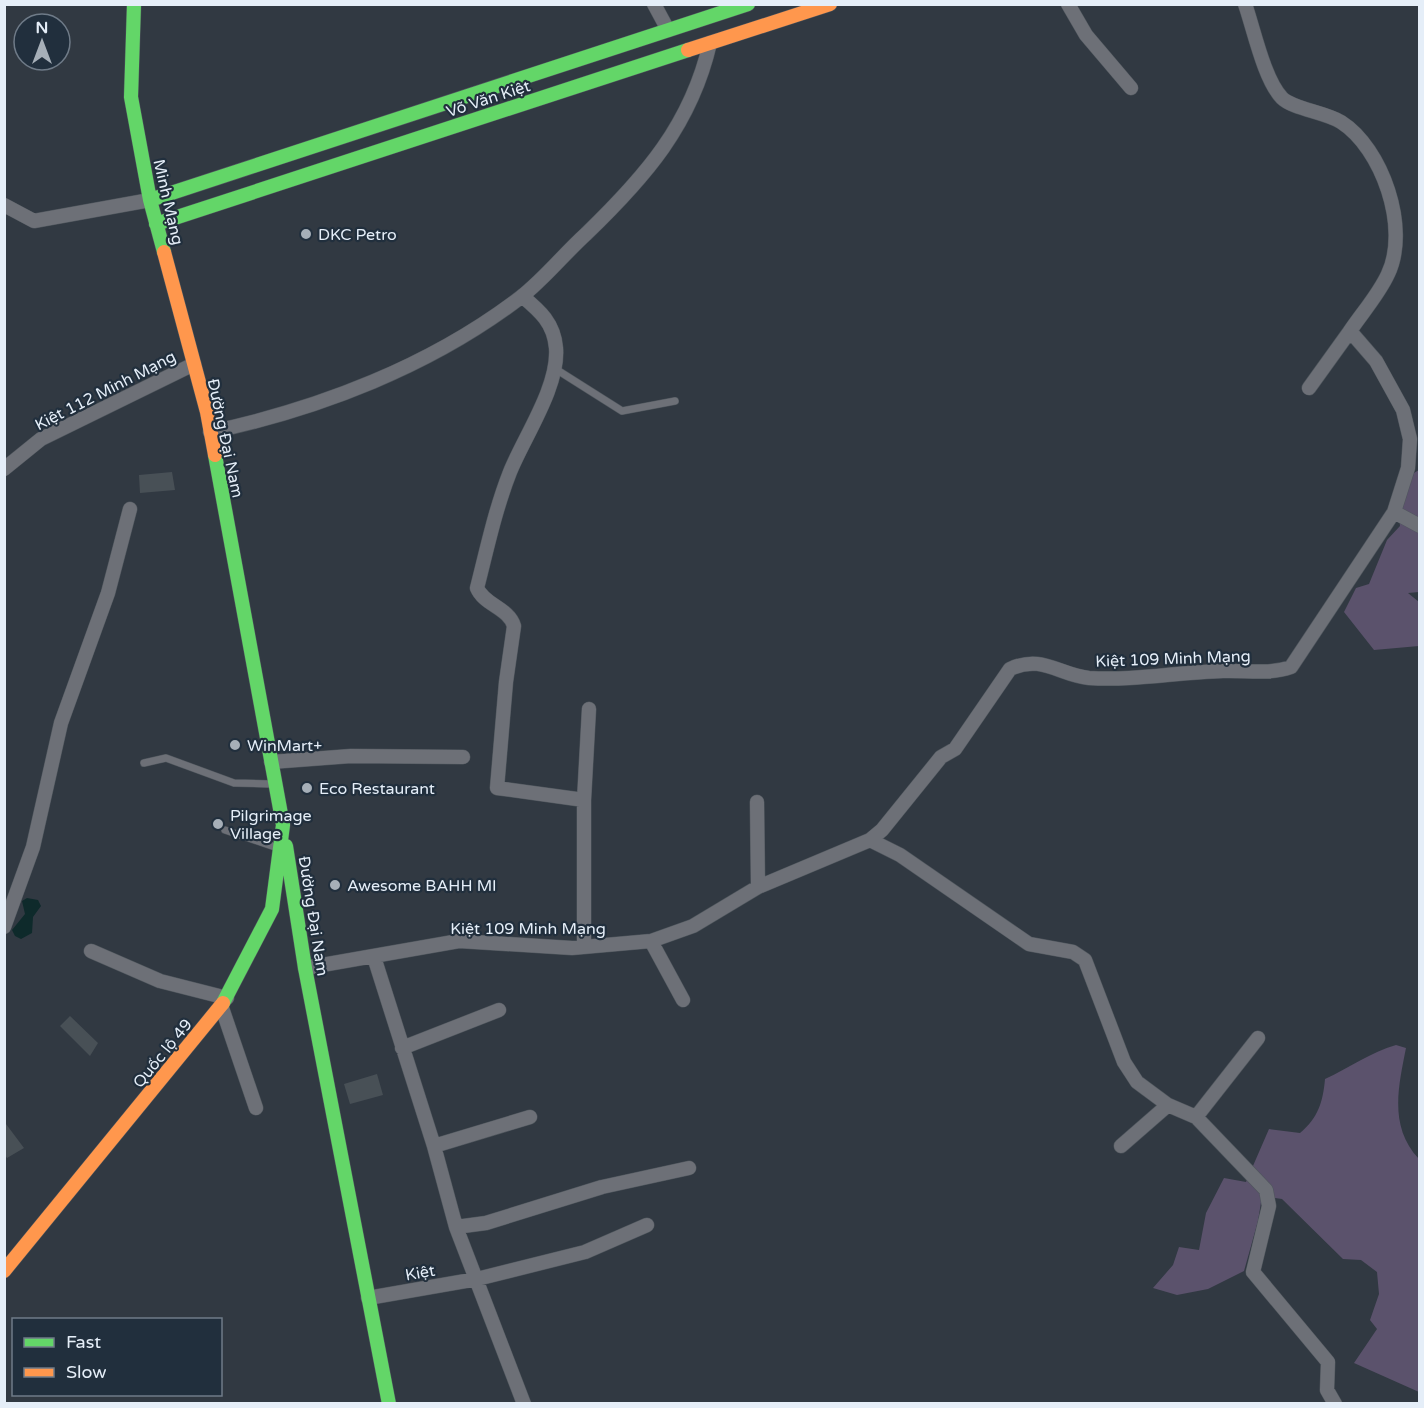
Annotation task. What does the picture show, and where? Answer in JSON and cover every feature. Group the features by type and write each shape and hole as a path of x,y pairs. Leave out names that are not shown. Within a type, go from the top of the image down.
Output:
{"main road":[{"name":"Minh Mạng","path":"134,4 131,97 150,200 194,364"},
{"name":"Võ Văn Kiệt","path":"150,200 748,4"},
{"name":"Võ Văn Kiệt","path":"156,224 830,4"},
{"path":"556,67 564,91"},
{"name":"Đường Đại Nam","path":"194,364 210,432 283,825 305,968 389,1404"},
{"name":"Quốc lộ 49","path":"4,1271 224,1002 272,909 283,825"}],"street":[{"path":"654,4 669,30"},
{"path":"1068,4 1086,34 1131,88"},
{"path":"1245,4 1271,82 1279,96 1286,102 1331,117 1359,136 1372,153 1382,175 1395,216 1392,260 1388,273 1309,388"},
{"path":"210,432 301,408 384,376 460,337 522,296 620,201 654,162 672,137 693,99 702,76 710,43"},
{"path":"4,205 34,221 150,200"},
{"path":"522,296 538,309 553,330 556,350 554,368 510,472 494,519 477,588 480,595 512,619 514,626 506,682 497,788 584,800"},
{"name":"Kiệt 109 Minh Mạng","path":"305,968 459,941 584,947 651,941 693,926 758,887 870,840 882,830 940,757 955,749 1010,669 1023,663 1053,666 1078,676 1108,678 1223,671 1269,672 1291,667 1394,512 1408,468 1410,439 1403,410 1377,361 1350,331"},
{"name":"Kiệt 112 Minh Mạng","path":"5,467 41,439 194,364"},
{"path":"4,927 33,847 61,723 108,593 130,509"},
{"path":"1394,512 1419,526"},
{"path":"584,947 584,800 589,709"},
{"path":"271,762 351,756 463,757"},
{"path":"757,802 758,887"},
{"path":"870,840 900,855 1029,944 1073,952 1084,960 1124,1062 1137,1082 1168,1105 1196,1118 1266,1190 1269,1206 1253,1272 1328,1362 1328,1390 1335,1404"},
{"path":"651,941 683,1000"},
{"path":"91,951 160,981 224,1002 256,1108"},
{"path":"374,957 435,1146 456,1227 524,1404"},
{"path":"402,1048 499,1010"},
{"path":"1196,1118 1258,1038"},
{"path":"1121,1146 1168,1105"},
{"path":"435,1146 530,1117"},
{"path":"456,1227 486,1223 602,1187 689,1168"},
{"name":"Kiệt","path":"368,1298 477,1279 585,1252 646,1225"}],"lane":[{"path":"554,368 622,411 675,401"},
{"path":"144,764 166,758 234,783 275,784"},
{"path":"225,830 280,849"}],"shaded area":[{"path":"1419,470 1419,592 1408,593 1419,602 1419,646 1374,650 1344,612 1356,588 1369,584 1387,540 1400,526 1399,493 1401,487 1411,475"},
{"path":"27,898 38,900 41,906 33,917 32,933 21,939 15,936 12,930 25,914 22,901"},
{"path":"1396,1045 1406,1048 1400,1078 1398,1106 1400,1120 1403,1134 1419,1159 1419,1392 1354,1363 1377,1329 1370,1320 1379,1294 1377,1272 1361,1260 1343,1259 1282,1199 1262,1196 1258,1221 1244,1271 1208,1289 1177,1295 1153,1288 1173,1265 1179,1247 1199,1250 1206,1213 1224,1178 1246,1182 1269,1129 1300,1133 1318,1109 1325,1079"}],"building":[{"path":"172,472 175,490 140,493 139,475"},
{"path":"70,1016 98,1043 90,1056 60,1026"},
{"path":"377,1074 383,1095 350,1104 344,1084"},
{"path":"6,1124 24,1148 7,1158 4,1154"}],"traffic: fast":[{"path":"134,4 131,97 150,200 164,252"},
{"path":"150,200 748,4"},
{"path":"156,224 688,50"},
{"path":"215,455 283,825 272,909 223,1003"},
{"path":"286,846 305,968 389,1404"}],"traffic: slow":[{"path":"688,50 830,4"},
{"path":"164,252 207,412 215,455"},
{"path":"4,1271 223,1003"}],"place":[{"name":"DKC Petro","path":"306,234"},
{"name":"WinMart+","path":"235,745"},
{"name":"Eco Restaurant","path":"307,788"},
{"name":"Pilgrimage Village","path":"218,824"},
{"name":"Awesome BAHH MI","path":"335,885"}]}
